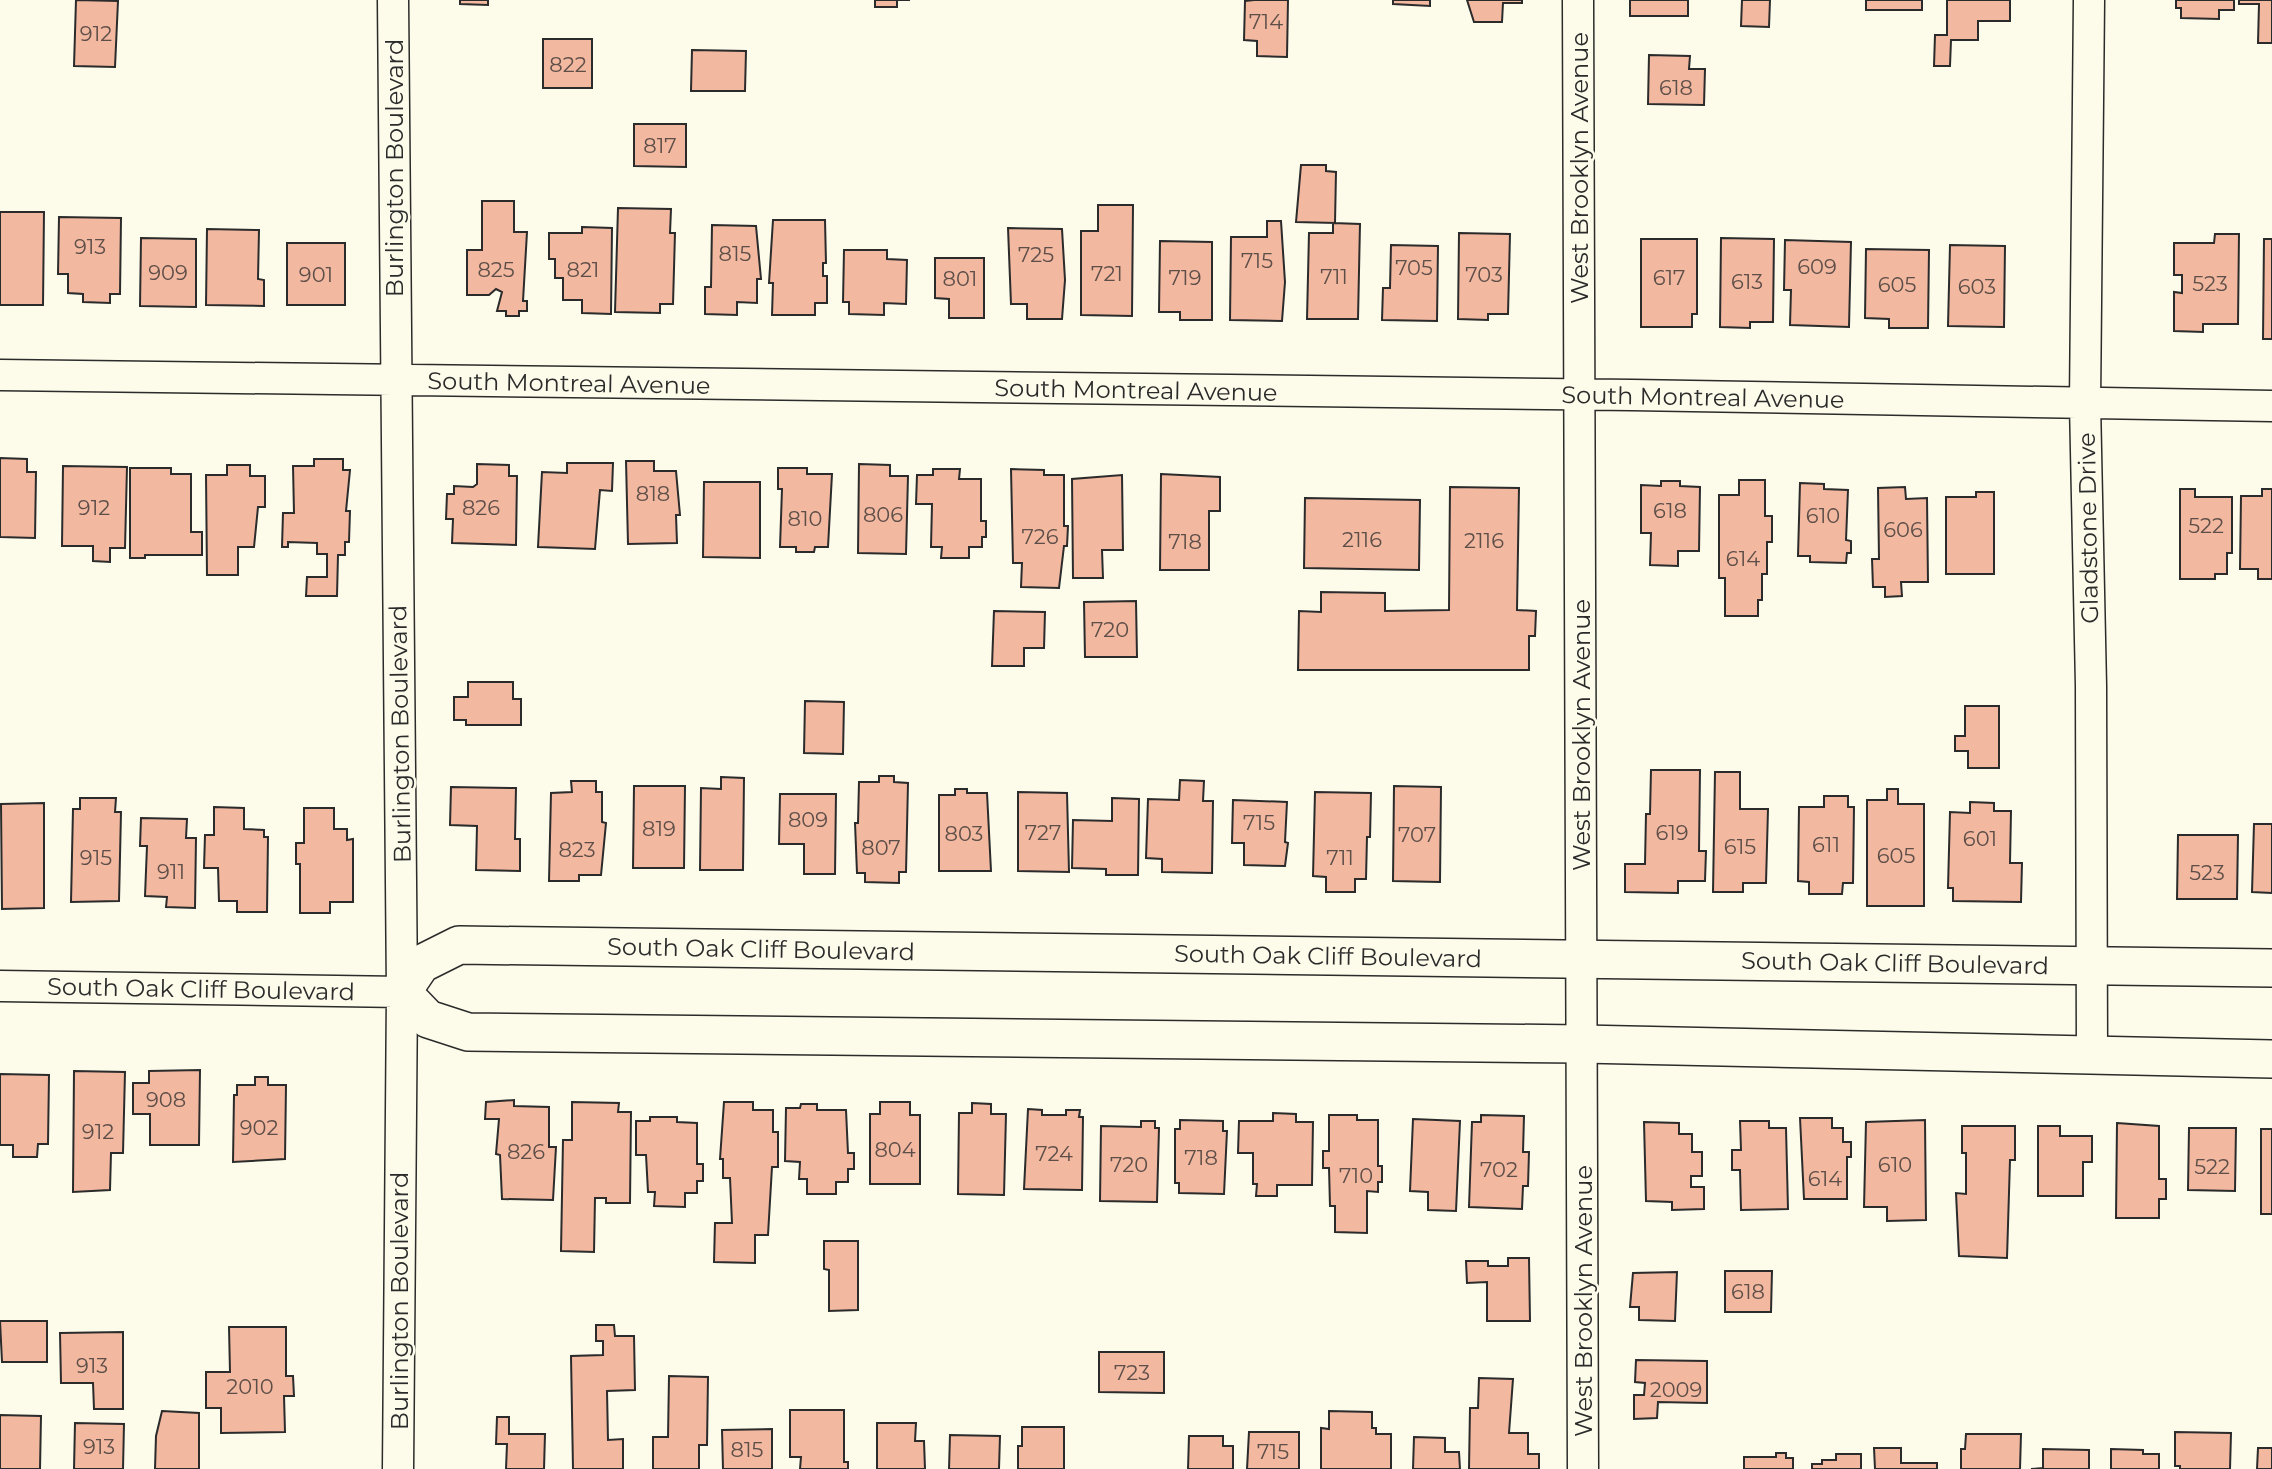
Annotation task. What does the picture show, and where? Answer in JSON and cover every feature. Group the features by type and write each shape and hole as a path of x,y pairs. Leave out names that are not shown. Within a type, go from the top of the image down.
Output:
{"street":[{"name":"Burlington Boulevard","path":"393,0 402,992 398,1469"},
{"name":"West Brooklyn Avenue","path":"1578,0 1583,1469"},
{"name":"Gladstone Drive","path":"2089,0 2085,403 2091,686 2092,1056"},
{"name":"South Montreal Avenue","path":"0,375 2272,405"},
{"name":"South Oak Cliff Boulevard","path":"0,986 402,992 421,964 459,946 2272,968"},
{"path":"402,992 428,1019 468,1032 1583,1044 2272,1059"}],"building":[{"path":"76,0 118,1 115,67 74,66"},
{"path":"460,0 488,0 488,5 460,4"},
{"path":"875,0 897,0 897,7 875,7"},
{"path":"1288,0 1287,57 1257,56 1257,41 1244,40 1245,1"},
{"path":"1393,0 1430,0 1430,6 1393,4"},
{"path":"1467,0 1522,0 1522,3 1503,3 1502,22 1474,22"},
{"path":"1630,0 1688,0 1688,16 1630,16"},
{"path":"1742,0 1770,0 1769,27 1741,26"},
{"path":"1866,0 1922,0 1922,10 1866,10"},
{"path":"1947,0 2010,0 2010,21 1978,21 1978,40 1951,40 1950,66 1934,66 1935,35 1947,35"},
{"path":"2176,0 2234,0 2234,10 2219,10 2219,19 2181,18 2181,8 2176,8"},
{"path":"2239,0 2272,0 2272,43 2258,43 2259,4 2239,4"},
{"path":"543,39 592,39 592,88 543,88"},
{"path":"692,50 746,51 745,91 691,91"},
{"path":"1649,55 1690,56 1689,69 1705,69 1704,105 1648,104"},
{"path":"634,124 686,124 686,167 634,166"},
{"path":"1301,165 1326,165 1326,171 1336,172 1335,223 1296,222"},
{"path":"482,201 514,201 514,232 527,232 523,301 527,301 527,311 519,311 519,316 506,316 506,311 497,311 502,292 496,289 489,295 467,295 467,250 482,250"},
{"path":"1098,205 1133,205 1132,316 1081,315 1081,231 1098,231"},
{"path":"618,208 671,209 670,233 675,233 673,304 660,304 660,313 615,312"},
{"path":"0,212 44,212 43,305 0,305"},
{"path":"59,217 121,218 120,294 110,294 110,303 83,302 83,294 68,293 68,274 58,274"},
{"path":"773,220 825,220 826,263 823,263 823,276 827,276 827,303 815,303 815,315 772,315 773,283 769,283"},
{"path":"1267,221 1281,221 1285,282 1282,321 1230,320 1231,237 1267,237"},
{"path":"1333,223 1360,224 1358,319 1307,319 1309,233 1333,233"},
{"path":"712,225 756,226 761,279 757,279 757,303 737,302 737,315 705,314 705,287 711,287"},
{"path":"582,227 612,228 611,314 582,313 582,300 563,300 563,278 555,278 555,259 549,259 549,233 582,233"},
{"path":"1008,228 1062,229 1065,280 1062,319 1027,319 1027,304 1011,304"},
{"path":"207,229 259,230 258,279 264,280 264,306 206,305"},
{"path":"1459,233 1510,234 1508,314 1488,314 1488,320 1458,319"},
{"path":"2215,234 2239,234 2238,324 2203,324 2203,332 2174,331 2174,292 2182,293 2182,275 2174,275 2174,243 2214,243"},
{"path":"141,238 196,239 196,307 140,306"},
{"path":"1721,238 1774,239 1773,322 1750,322 1750,328 1720,327"},
{"path":"1641,239 1697,239 1697,314 1692,314 1692,327 1641,327"},
{"path":"2264,239 2272,239 2272,339 2263,339"},
{"path":"1785,240 1851,242 1849,327 1790,325 1791,290 1784,290"},
{"path":"1160,241 1212,242 1212,320 1180,320 1180,312 1159,312"},
{"path":"287,243 345,243 345,305 287,305"},
{"path":"1391,245 1438,246 1437,321 1382,320 1383,288 1390,288"},
{"path":"1950,245 2005,246 2004,327 1948,326"},
{"path":"1866,249 1929,250 1928,328 1889,328 1889,319 1865,318"},
{"path":"844,250 887,250 887,259 907,260 906,304 884,303 884,315 849,314 849,302 843,302"},
{"path":"935,258 984,258 984,318 949,318 949,299 935,298"},
{"path":"0,458 27,459 27,472 36,472 35,538 0,537"},
{"path":"314,459 343,459 343,470 350,470 346,511 350,511 349,542 345,542 345,555 338,555 337,596 306,596 307,577 327,577 327,554 317,554 317,543 288,542 288,547 282,547 283,513 294,513 293,466 314,466"},
{"path":"626,461 654,461 654,471 676,471 680,515 676,515 677,543 628,544"},
{"path":"567,463 613,463 612,491 600,490 595,549 538,547 542,472 567,473"},
{"path":"477,464 509,465 509,476 517,476 516,545 452,543 453,519 446,519 447,494 454,494 454,486 473,487 477,484"},
{"path":"859,464 890,465 890,476 908,476 906,554 858,553"},
{"path":"227,465 250,465 250,476 265,476 265,507 258,507 254,547 238,547 238,575 207,575 206,475 227,475"},
{"path":"63,466 127,467 125,548 110,548 110,562 93,561 93,546 62,546"},
{"path":"130,468 171,468 171,474 191,474 191,532 202,532 202,555 145,555 145,558 130,558"},
{"path":"778,468 807,468 807,474 832,474 828,547 815,547 814,552 796,552 796,547 780,547 782,489 778,489"},
{"path":"933,469 960,469 959,479 981,479 981,521 986,521 986,537 982,537 982,547 969,547 969,558 941,558 942,547 931,547 932,504 916,504 917,475 933,475"},
{"path":"1011,469 1044,470 1044,475 1064,475 1064,526 1068,526 1059,588 1021,587 1022,563 1013,563"},
{"path":"1161,474 1220,477 1220,511 1209,511 1209,570 1160,570"},
{"path":"1122,475 1123,550 1102,550 1103,578 1073,578 1072,479"},
{"path":"1739,480 1765,480 1765,516 1772,516 1772,542 1767,542 1767,574 1762,574 1762,600 1758,600 1758,616 1725,616 1725,578 1719,578 1719,495 1739,495"},
{"path":"1661,481 1680,481 1680,486 1700,487 1699,551 1678,551 1678,566 1650,565 1651,533 1641,533 1641,485 1661,486"},
{"path":"704,482 760,482 760,558 703,557"},
{"path":"1800,483 1824,484 1824,489 1848,490 1846,540 1851,541 1851,553 1847,553 1846,563 1810,562 1810,556 1798,556"},
{"path":"1450,487 1519,488 1517,610 1536,611 1535,636 1529,636 1529,670 1298,670 1299,611 1321,612 1321,592 1385,593 1385,611 1449,610"},
{"path":"1905,487 1906,499 1927,498 1928,582 1901,582 1902,596 1885,597 1885,587 1873,587 1872,559 1879,559 1878,488"},
{"path":"2180,489 2195,489 2195,497 2232,497 2232,553 2227,553 2227,574 2215,574 2215,579 2180,579"},
{"path":"2262,489 2272,489 2272,579 2258,579 2258,569 2240,569 2241,496 2262,496"},
{"path":"1976,492 1994,492 1994,574 1946,574 1946,497 1976,497"},
{"path":"1305,498 1420,500 1419,570 1304,568"},
{"path":"1136,601 1137,657 1085,657 1084,602"},
{"path":"994,611 1045,612 1044,648 1024,648 1024,666 992,666"},
{"path":"468,682 513,682 513,699 521,699 521,725 466,725 466,720 454,720 454,697 468,697"},
{"path":"805,701 844,702 843,754 804,753"},
{"path":"1965,706 1999,706 1999,768 1968,768 1968,751 1955,751 1955,736 1965,736"},
{"path":"1651,770 1700,770 1699,851 1706,851 1705,881 1678,881 1678,893 1625,892 1625,864 1645,864 1646,814 1650,814"},
{"path":"1715,772 1740,772 1740,809 1768,809 1766,883 1743,883 1743,892 1713,892"},
{"path":"879,776 894,776 894,782 908,783 906,872 899,872 899,883 865,882 865,873 857,873 855,823 858,823 859,782 879,782"},
{"path":"721,777 744,778 743,870 700,870 701,788 721,789"},
{"path":"1180,780 1204,781 1203,801 1213,801 1212,873 1162,872 1162,859 1146,858 1148,799 1179,800"},
{"path":"571,781 596,781 596,792 602,792 602,822 606,823 601,875 579,875 579,881 549,881 551,793 572,792"},
{"path":"634,786 685,786 684,868 633,868"},
{"path":"1394,786 1441,787 1440,882 1393,881"},
{"path":"451,787 516,788 515,839 520,839 520,871 476,870 477,826 450,825"},
{"path":"955,789 967,789 967,793 987,793 991,871 939,871 939,795 955,795"},
{"path":"1887,789 1898,789 1898,804 1924,804 1924,906 1867,906 1867,800 1887,800"},
{"path":"1018,792 1067,793 1069,872 1018,871"},
{"path":"1315,792 1371,793 1366,879 1355,879 1355,892 1326,892 1326,877 1313,876"},
{"path":"780,794 836,794 835,874 804,874 804,844 779,844"},
{"path":"1824,796 1848,796 1848,807 1854,807 1853,883 1843,883 1842,894 1809,894 1809,882 1798,881 1799,807 1824,807"},
{"path":"80,798 116,798 115,812 121,812 119,901 71,902 73,809 80,809"},
{"path":"1112,798 1139,799 1138,875 1106,875 1106,869 1072,868 1073,820 1112,821"},
{"path":"1233,800 1287,802 1285,842 1288,843 1285,866 1244,865 1244,843 1232,843"},
{"path":"1970,802 1994,803 1994,811 2011,811 2010,863 2022,863 2021,902 1953,901 1953,888 1948,888 1950,812 1970,813"},
{"path":"44,803 44,908 2,909 1,804"},
{"path":"214,807 244,808 244,829 264,830 264,837 268,837 267,912 237,912 237,901 219,901 218,868 204,868 205,835 214,835"},
{"path":"304,808 334,808 334,829 347,829 347,840 353,839 353,902 330,902 330,913 300,913 300,864 296,864 296,843 304,843"},
{"path":"141,818 187,819 186,838 196,838 195,908 166,907 167,897 145,896 147,846 140,846"},
{"path":"2254,824 2272,824 2272,893 2252,892"},
{"path":"2178,835 2238,835 2237,899 2177,899"},
{"path":"200,1070 199,1145 150,1145 150,1114 133,1114 133,1083 149,1083 149,1071"},
{"path":"74,1071 125,1072 123,1153 111,1153 110,1190 73,1192"},
{"path":"0,1074 49,1075 48,1144 38,1144 37,1157 13,1157 13,1145 0,1145"},
{"path":"255,1077 268,1077 268,1085 286,1085 285,1159 233,1162 234,1095 237,1095 237,1085 255,1085"},
{"path":"514,1100 514,1106 549,1107 549,1147 556,1147 553,1200 502,1199 500,1155 496,1154 499,1119 485,1119 486,1102"},
{"path":"572,1102 619,1103 618,1112 631,1112 630,1203 606,1203 606,1198 595,1198 594,1252 561,1251 563,1140 572,1140"},
{"path":"724,1102 753,1102 753,1110 773,1110 773,1132 778,1132 778,1167 772,1167 768,1235 755,1235 755,1263 714,1262 715,1223 732,1223 730,1178 723,1178 723,1159 720,1159"},
{"path":"880,1102 910,1102 910,1115 920,1115 920,1184 870,1184 870,1114 880,1114"},
{"path":"972,1103 991,1104 991,1114 1006,1114 1004,1195 958,1194 959,1113 972,1113"},
{"path":"801,1104 817,1104 817,1110 846,1110 848,1153 854,1153 854,1169 848,1169 848,1182 836,1182 836,1194 807,1194 807,1179 799,1179 800,1162 785,1161 786,1108 800,1108"},
{"path":"1028,1109 1042,1110 1042,1115 1066,1115 1066,1110 1080,1110 1079,1117 1083,1117 1082,1190 1024,1189"},
{"path":"1273,1113 1296,1114 1296,1122 1313,1122 1312,1185 1277,1185 1277,1196 1256,1196 1257,1184 1253,1184 1253,1153 1238,1153 1239,1121 1273,1121"},
{"path":"1329,1115 1357,1115 1357,1120 1378,1120 1378,1166 1382,1166 1382,1182 1378,1182 1378,1192 1367,1191 1367,1233 1335,1232 1335,1206 1330,1206 1329,1168 1323,1168 1323,1151 1329,1151"},
{"path":"1481,1115 1524,1116 1523,1152 1529,1152 1528,1186 1523,1186 1522,1209 1469,1207 1472,1122 1481,1122"},
{"path":"650,1117 677,1117 677,1122 697,1123 697,1164 703,1164 703,1181 697,1181 697,1193 685,1193 685,1207 654,1206 655,1192 648,1192 646,1155 636,1155 636,1121 650,1121"},
{"path":"1800,1118 1832,1118 1832,1128 1843,1128 1843,1142 1851,1142 1851,1157 1847,1157 1847,1199 1804,1199"},
{"path":"1413,1119 1460,1121 1456,1211 1428,1210 1428,1192 1410,1191"},
{"path":"1180,1120 1223,1121 1223,1131 1227,1131 1224,1194 1179,1193 1179,1183 1175,1183 1175,1129 1180,1129"},
{"path":"1925,1120 1926,1220 1887,1221 1887,1207 1864,1207 1866,1122"},
{"path":"1141,1121 1155,1121 1155,1128 1159,1128 1157,1202 1100,1201 1101,1126 1141,1127"},
{"path":"1740,1121 1769,1121 1769,1128 1786,1128 1788,1209 1741,1210 1740,1170 1732,1170 1732,1150 1741,1150"},
{"path":"1644,1122 1679,1123 1679,1134 1692,1134 1692,1152 1702,1152 1702,1176 1691,1176 1691,1187 1704,1187 1704,1209 1672,1210 1672,1202 1646,1201"},
{"path":"2117,1123 2159,1126 2159,1179 2166,1179 2166,1199 2159,1199 2159,1218 2116,1218"},
{"path":"1962,1126 2015,1126 2015,1160 2010,1160 2007,1258 1959,1256 1956,1193 1966,1194 1966,1153 1962,1153"},
{"path":"2038,1126 2060,1126 2060,1136 2092,1136 2092,1162 2083,1162 2083,1196 2038,1196"},
{"path":"2189,1128 2236,1128 2235,1191 2188,1190"},
{"path":"2261,1129 2272,1129 2272,1214 2261,1214"},
{"path":"824,1241 858,1241 858,1310 829,1311 829,1270 824,1269"},
{"path":"1508,1258 1529,1258 1530,1321 1487,1321 1487,1282 1467,1283 1466,1261 1488,1261 1488,1266 1508,1266"},
{"path":"1725,1271 1772,1271 1771,1312 1725,1312"},
{"path":"1677,1272 1675,1321 1639,1320 1639,1307 1630,1307 1633,1273"},
{"path":"0,1321 47,1321 47,1362 2,1362"},
{"path":"596,1325 614,1325 615,1336 634,1336 635,1390 607,1391 608,1440 623,1439 623,1469 573,1469 571,1356 603,1355 603,1341 596,1341"},
{"path":"229,1327 286,1327 286,1376 293,1376 294,1396 284,1396 285,1432 221,1433 221,1408 206,1408 206,1372 230,1372"},
{"path":"123,1332 123,1409 94,1409 93,1383 61,1383 60,1333"},
{"path":"1099,1352 1164,1352 1164,1393 1099,1392"},
{"path":"1636,1360 1707,1361 1707,1403 1658,1402 1657,1418 1634,1419 1634,1395 1644,1395 1645,1383 1635,1382"},
{"path":"669,1376 708,1377 707,1445 699,1445 699,1469 653,1469 653,1437 668,1437"},
{"path":"1479,1378 1513,1379 1509,1433 1528,1433 1528,1454 1539,1454 1539,1469 1469,1469 1470,1408 1478,1408"},
{"path":"790,1410 844,1410 844,1462 848,1462 848,1469 800,1469 801,1457 790,1457"},
{"path":"162,1411 199,1413 199,1469 155,1469 156,1436"},
{"path":"1329,1411 1372,1412 1372,1428 1376,1428 1376,1434 1391,1434 1391,1469 1321,1469 1321,1428 1329,1429"},
{"path":"0,1415 41,1416 40,1469 0,1469"},
{"path":"497,1417 509,1417 509,1434 545,1434 544,1469 506,1469 507,1444 496,1444"},
{"path":"75,1423 124,1424 123,1469 74,1469"},
{"path":"877,1423 916,1423 915,1441 924,1441 925,1469 877,1469"},
{"path":"1022,1427 1064,1427 1064,1469 1018,1469 1018,1446 1022,1446"},
{"path":"772,1429 772,1469 723,1469 722,1430"},
{"path":"1249,1432 1299,1432 1299,1469 1247,1469"},
{"path":"2175,1432 2231,1433 2230,1469 2180,1469 2180,1466 2175,1466"},
{"path":"1966,1434 2021,1434 2020,1469 1961,1469 1961,1449 1965,1449"},
{"path":"950,1435 1000,1436 999,1469 949,1469"},
{"path":"1189,1436 1223,1436 1223,1446 1233,1446 1233,1469 1188,1469"},
{"path":"1414,1437 1445,1438 1445,1452 1459,1452 1460,1469 1413,1469"},
{"path":"1874,1448 1901,1448 1901,1463 1937,1463 1937,1469 1875,1469"},
{"path":"2258,1448 2272,1448 2272,1469 2257,1469"},
{"path":"2043,1449 2089,1450 2089,1469 2031,1469 2043,1468"},
{"path":"2111,1449 2143,1450 2143,1454 2159,1454 2159,1469 2111,1469"},
{"path":"1776,1453 1786,1453 1786,1458 1793,1458 1793,1469 1744,1469 1744,1457 1776,1457"},
{"path":"1836,1454 1861,1454 1861,1469 1812,1469 1812,1464 1822,1464 1822,1460 1836,1460"}]}
